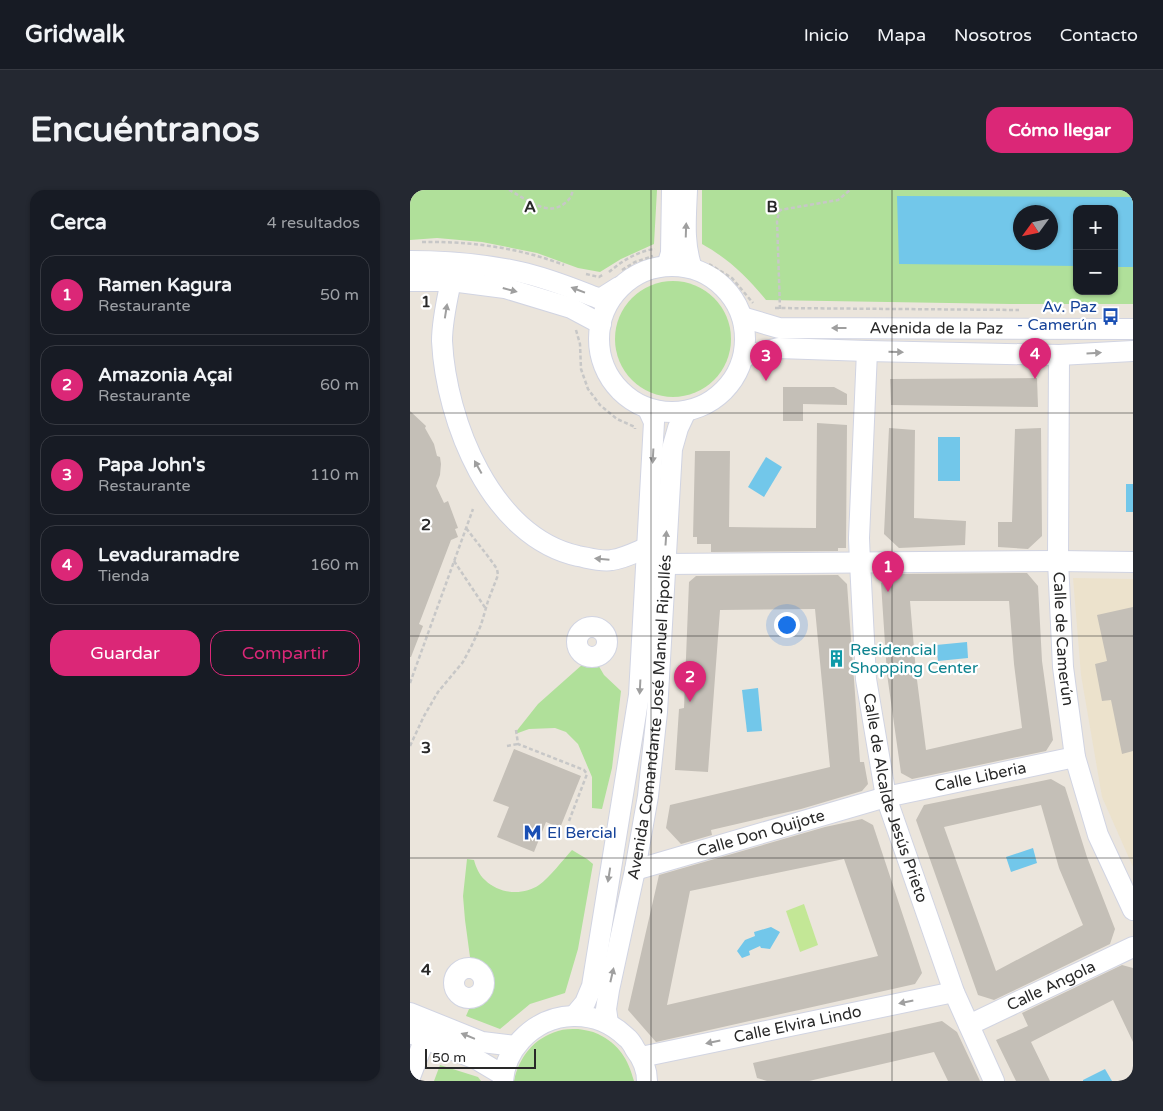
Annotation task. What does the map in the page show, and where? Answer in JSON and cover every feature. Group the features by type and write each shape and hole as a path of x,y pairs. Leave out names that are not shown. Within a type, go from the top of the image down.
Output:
{"street":[{"path":"672,190 674,258"},
{"path":"410,261 475,264 521,272 553,281 600,299 619,280 635,276 674,258 685,238 687,190"},
{"path":"619,280 601,324 600,346 605,368 617,387 635,402 648,409 659,413 671,414 694,409 716,398 734,380 744,356 748,311 714,278 674,258"},
{"path":"410,281 451,281 505,288 571,308 601,324"},
{"path":"451,281 442,339 444,362 453,407 466,446 490,489 503,507 531,535 571,554 613,560 648,547"},
{"name":"Avenida de la Paz","path":"748,311 780,328 1133,329"},
{"path":"744,356 780,348 1059,355 1133,351"},
{"name":"Calle de Alcalde Jesús Prieto","path":"867,351 860,562 866,680 886,797 954,992 994,1081"},
{"name":"Calle de Camerún","path":"1059,355 1058,561 1063,667 1075,757 1098,835 1133,910"},
{"name":"Avenida Comandante José Manuel Ripollés","path":"575,1015 585,1003 592,986 639,695 654,422 648,409"},
{"name":"Avenida Comandante José Manuel Ripollés","path":"608,1023 606,1009 609,990 635,870 648,796 657,712 672,449 678,428 686,411"},
{"path":"664,564 1133,562"},
{"name":"Calle Liberia","path":"886,797 1075,757"},
{"name":"Calle Don Quijote","path":"635,870 886,797"},
{"name":"Calle Angola","path":"969,1025 1133,947"},
{"name":"Calle Elvira Lindo","path":"641,1057 954,992"},
{"path":"410,1013 482,1042 515,1046"},
{"path":"410,1077 417,1036 476,1059 503,1078 508,1060 515,1046 528,1033 543,1023 560,1017 575,1015 594,1018 608,1023 627,1038 641,1057 647,1081"}],"path":[{"path":"510,190 538,206 552,210 562,206 571,198 573,190"},
{"path":"780,328 777,220 780,210 838,200 850,190"},
{"path":"420,242 488,246 517,251 566,266"},
{"path":"582,272 599,277 635,255 648,250 674,258 715,266 732,278 748,311"},
{"path":"619,280 635,262 646,258 674,258"},
{"path":"771,308 1025,310"},
{"path":"575,326 580,344 581,369 588,389 600,405 617,419 635,427 637,434"},
{"path":"410,683 473,509"},
{"path":"410,746 438,692 463,662 481,625 498,575 497,569 466,528"},
{"path":"454,561 486,609"},
{"path":"516,730 518,744"},
{"path":"507,746 518,744 584,770 587,774 569,821"}],"shaded area":[{"path":"1073,578 1133,579 1133,867 1102,797 1081,675"}],"green space":[{"path":"410,190 657,190 654,244 621,259 600,272 578,268 537,253 482,242 437,238 410,240"},
{"path":"702,190 1133,190 1133,304 766,300 737,269 702,244"},
{"path":"673,281 695,285 714,298 727,317 731,339 727,361 714,380 695,393 673,397 651,393 632,380 619,361 615,339 619,317 632,298 651,285"},
{"path":"597,663 604,675 621,691 612,768 602,809 592,808 592,777 578,744 566,732 555,728 529,729 515,733 538,704 583,664"},
{"path":"572,850 593,864 578,949 565,993 530,1004 500,1029 466,1016 472,1002 483,995 488,980 485,972 470,957 463,896 467,859 474,860 481,876 491,885 504,891 519,892 533,889 543,882"},
{"path":"804,904 818,945 800,952 786,911"},
{"path":"565,1029 591,1031 612,1042 626,1059 634,1081 514,1081 524,1056 542,1038"},
{"path":"440,1065 478,1077 481,1081 434,1081"}],"water":[{"path":"897,196 1133,197 1133,267 1118,267 1118,205 1073,205 1073,266 899,264"},
{"path":"938,437 960,437 960,481 938,481"},
{"path":"766,457 782,467 764,497 748,487"},
{"path":"1126,484 1133,484 1133,512 1126,512"},
{"path":"967,642 968,658 938,661 936,645"},
{"path":"758,688 762,731 747,732 742,690"},
{"path":"1033,848 1037,863 1011,872 1006,857"},
{"path":"771,927 780,932 770,949 761,948 760,946 749,951 750,955 742,958 737,951 745,940 755,936 754,932"},
{"path":"1105,1069 1112,1081 1083,1081 1083,1080"}],"building":[{"path":"1037,378 1038,407 891,405 890,379"},
{"path":"783,387 834,387 847,394 847,405 803,404 803,421 783,421"},
{"path":"410,411 426,426 425,428 434,444 437,456 440,457 440,475 436,486 444,503 448,501 458,528 455,529 458,537 451,540 419,624 423,626 411,657 410,657"},
{"path":"817,423 847,425 846,548 838,548 838,551 711,552 711,544 697,544 697,537 693,537 695,451 730,451 729,527 816,528"},
{"path":"889,428 915,430 914,518 966,521 965,545 899,548 884,534"},
{"path":"1041,428 1042,536 1028,549 998,547 998,522 1012,522 1015,429"},
{"path":"1027,573 1038,586 1042,661 1053,740 1046,751 912,779 901,773 887,674 881,583 891,574","holes":["910,601 1009,601 1022,728 926,750 916,672"]},
{"name":"Residencial Shopping Center","path":"838,575 847,584 860,762 864,762 868,784 862,791 801,809 711,830 712,835 681,844 666,828 670,805 830,767 815,609 720,610 708,772 675,770 679,709 684,708 689,582 696,576"},
{"path":"1133,607 1133,751 1122,754 1111,700 1102,701 1095,664 1107,661 1097,615"},
{"path":"514,749 581,776 560,828 546,822 534,852 497,837 509,807 493,801"},
{"path":"1051,779 1065,787 1087,857 1115,929 1110,944 994,1000 978,995 916,820 924,805","holes":["1041,805 1059,868 1083,925 996,971 944,827"]},
{"path":"862,819 873,825 922,973 915,984 656,1042 628,1010 659,875 825,827","holes":["844,859 878,956 667,1005 690,891"]},
{"path":"1122,965 1133,968 1133,1042 1113,1000 1031,1042 1050,1081 1016,1081 996,1040 1028,1026 1022,1013"},
{"path":"942,1021 957,1032 980,1081 948,1081 934,1052 809,1081 767,1081 757,1078 753,1063"}],"place":[{"name":"Av. Paz - Camerún","path":"1111,316"},
{"name":"Levaduramadre","path":"1035,379"},
{"name":"Papa John's","path":"766,381"},
{"name":"Ramen Kagura","path":"888,592"},
{"name":"Residencial Shopping Center","path":"836,659"},
{"name":"Amazonia Açai","path":"690,702"},
{"name":"El Bercial","path":"533,833"}]}
